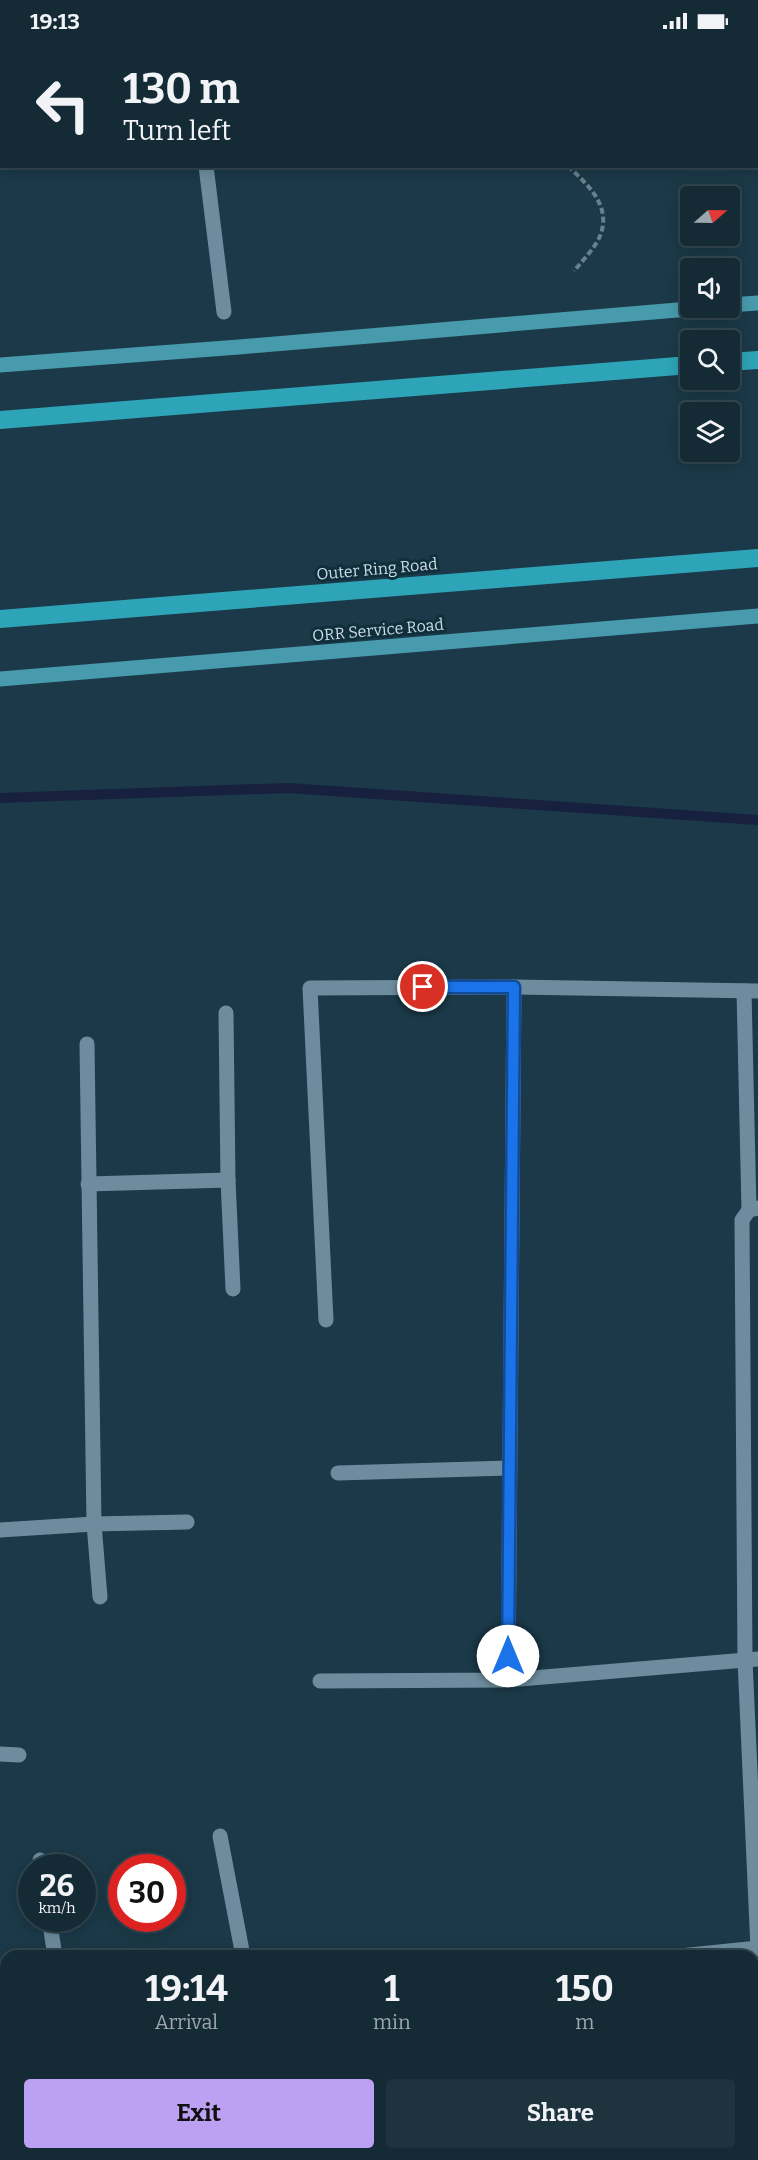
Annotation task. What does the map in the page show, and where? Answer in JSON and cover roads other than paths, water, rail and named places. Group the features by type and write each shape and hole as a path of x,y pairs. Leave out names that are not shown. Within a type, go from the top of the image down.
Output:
{"highway":[{"path":"740,361 758,360"},
{"path":"0,420 680,366"},
{"name":"Outer Ring Road","path":"0,619 758,558"}],"main road":[{"path":"740,304 758,303"},
{"path":"0,365 680,310"},
{"name":"ORR Service Road","path":"0,679 758,616"}],"street":[{"path":"206,168 224,312"},
{"path":"508,1680 514,987"},
{"path":"326,1320 310,988 514,987 751,991 753,1209 742,1220 758,1949"},
{"path":"226,1012 228,1180 233,1289"},
{"path":"87,1044 94,1524 100,1597"},
{"path":"88,1184 228,1180"},
{"path":"338,1473 509,1468"},
{"path":"0,1530 94,1524 187,1522"},
{"path":"321,1681 508,1680 751,1659"},
{"path":"0,1754 19,1755"},
{"path":"220,1836 242,1950"},
{"path":"51,1932 54,1950"}],"waterway":[{"path":"0,798 288,788 758,820"}]}
